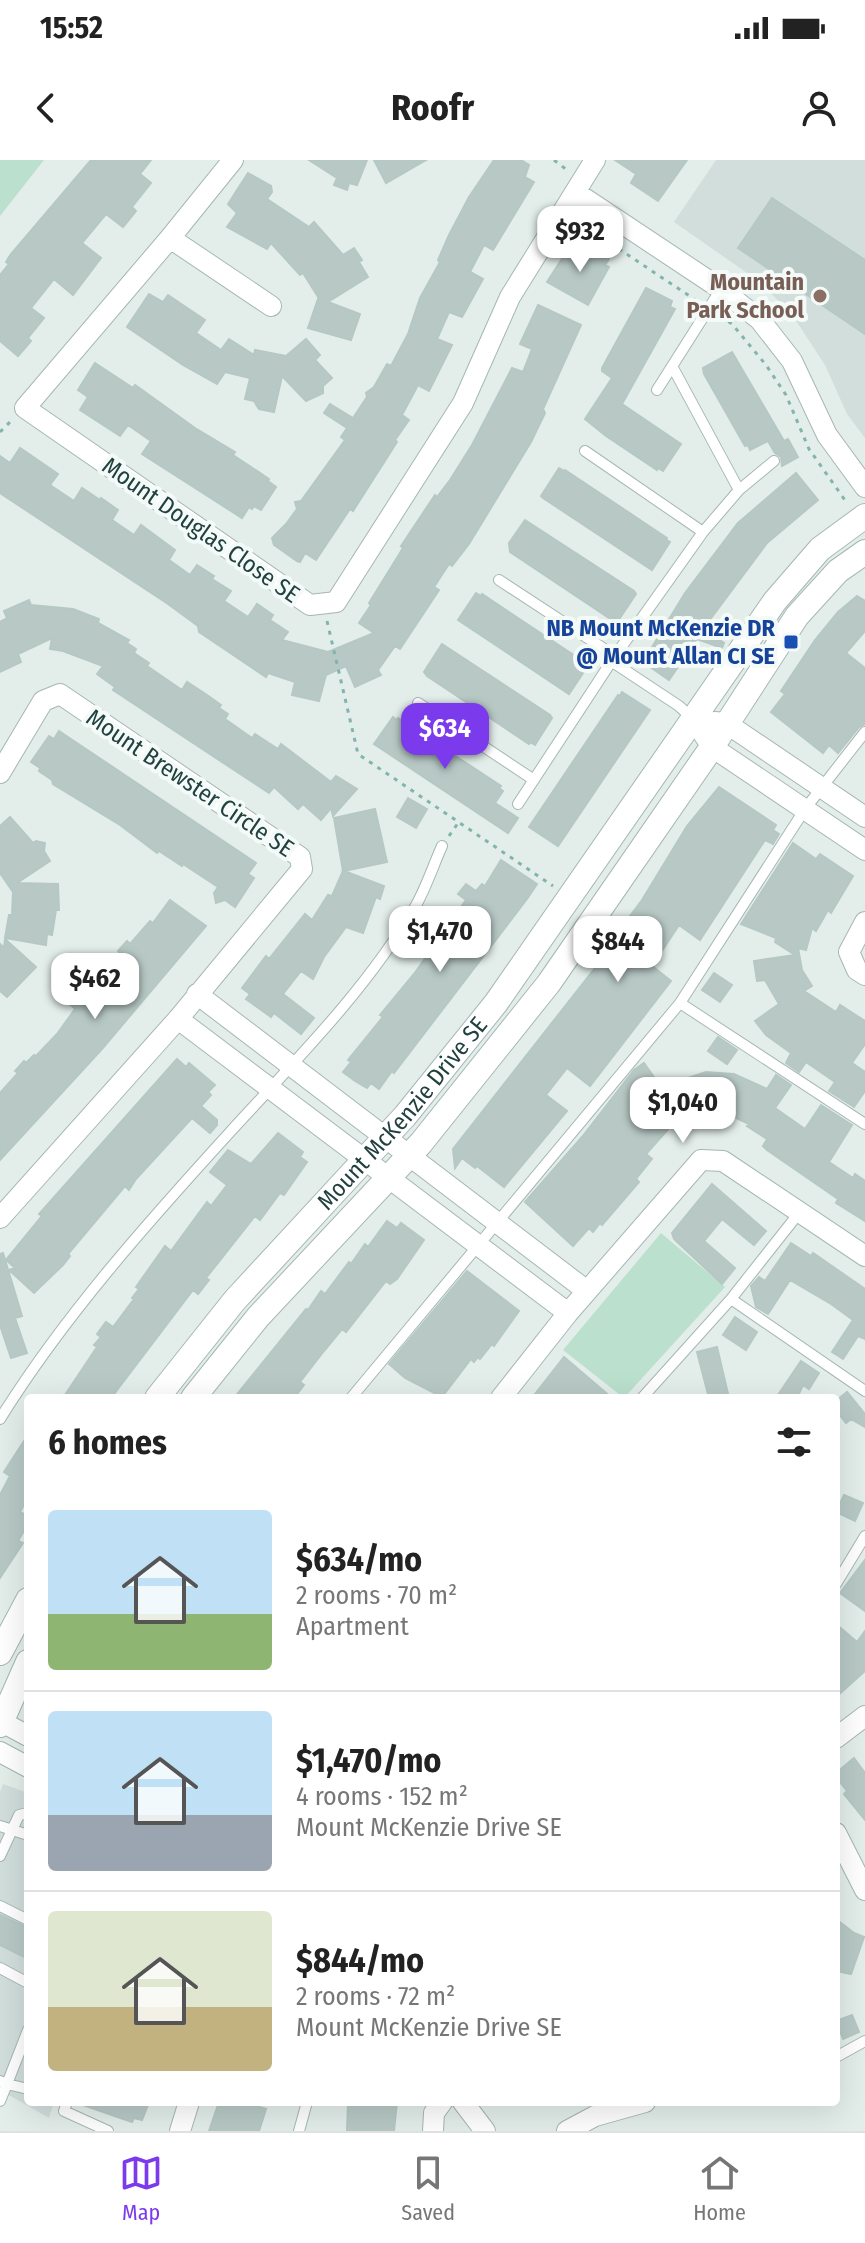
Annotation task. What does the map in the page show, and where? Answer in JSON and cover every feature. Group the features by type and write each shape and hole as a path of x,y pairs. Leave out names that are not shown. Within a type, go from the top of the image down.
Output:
{"street":[{"name":"Mount Douglas Close SE","path":"233,160 25,408 310,605 336,602 463,403 510,297 595,160"},
{"path":"575,192 721,289 760,320 792,361 827,435 865,487"},
{"path":"170,238 271,306"},
{"name":"Mount McKenzie Drive SE","path":"160,1394 235,1300 385,1137 496,1003 775,601 856,510"},
{"name":"Mount McKenzie Drive SE","path":"196,1394 258,1317 409,1156 549,983 712,747 797,616 838,571 865,552"},
{"name":"Mount Brewster Circle SE","path":"0,773 43,701 60,694 300,857 302,869 178,1019 0,1218"},
{"path":"694,720 726,723 865,817"},
{"path":"694,720 712,747 865,850"},
{"path":"865,922 849,952 857,970 865,975"},
{"path":"197,994 587,1291"},
{"path":"178,1019 568,1313"},
{"path":"504,1394 568,1313 701,1160 723,1161 865,1256"},
{"path":"0,1653 24,1608"},
{"path":"24,1671 0,1723 24,1734"},
{"path":"840,1735 865,1716"},
{"path":"0,1752 24,1765"},
{"path":"840,1841 865,1890"},
{"path":"180,2131 188,2106"},
{"path":"433,2131 434,2113 439,2106"},
{"path":"466,2106 485,2131"},
{"path":"567,2131 592,2109 615,2106"}],"lane":[{"path":"657,390 721,289"},
{"path":"672,366 739,490"},
{"path":"585,451 703,532"},
{"path":"518,804 613,658 703,532 739,490 774,461"},
{"path":"499,580 613,658 694,720"},
{"path":"418,703 534,780"},
{"path":"354,1394 680,1003 805,809 865,732"},
{"path":"0,1419 146,1224 291,1066 383,955 417,905 442,846"},
{"path":"680,1003 865,1124"},
{"path":"646,1394 731,1299 799,1213"},
{"path":"731,1299 865,1391"},
{"path":"840,1577 865,1536"},
{"path":"0,1856 5,1828 24,1814"},
{"path":"0,1906 24,1918"},
{"path":"0,1968 24,1981"},
{"path":"0,2101 3,2082 24,2038"},
{"path":"840,2055 865,2041"},
{"path":"3,2082 24,2088"},
{"path":"66,2106 64,2111 108,2131"},
{"path":"299,2131 306,2106"}],"path":[{"path":"562,212 705,313 732,324 766,365 786,395 809,449 856,510"},
{"path":"324,605 358,754 561,891"}],"shaded area":[{"name":"Mountain Park School","path":"716,160 865,160 865,438 847,414 825,365 791,313 757,280 674,222"},
{"path":"3,1784 24,1792 24,2104 0,2090 0,1792"},
{"path":"28,2106 53,2106 49,2118"}],"green space":[{"path":"0,160 44,160 0,216"},
{"path":"661,1233 725,1287 628,1394 619,1394 563,1350"}],"building":[{"path":"91,160 151,160 140,174 151,183 132,207 136,211 123,227 106,214 82,243 101,258 73,295 54,279 31,308 44,318 18,356 0,341 0,275 9,264 6,262 11,254"},
{"path":"309,160 367,160 357,185 349,183 347,190 334,185 337,178"},
{"path":"374,160 426,160 386,183"},
{"path":"494,160 521,160 529,165 525,177 534,182 493,250 484,245 470,272 483,279 462,317 449,312 437,339 452,345 429,391 418,385 402,415 409,420 395,440 397,442 353,511 350,509 316,560 305,553 300,562 297,561 274,545 272,538 297,509 295,502 301,501 345,440 341,437 347,428 324,413 330,404 353,418 387,364 391,366 408,334 420,298 440,262 438,260 449,235 469,197"},
{"path":"615,160 687,160 658,201 631,183 636,174"},
{"path":"248,173 271,186 272,192 267,199 309,227 314,222 343,255 354,248 362,260 359,262 368,277 328,302 360,314 351,340 308,328 320,300 303,273 300,275 271,243 267,249 227,227 237,213 228,204"},
{"path":"772,198 865,260 865,334 738,248"},
{"path":"586,245 609,259 605,265 609,267 588,305 547,282 569,248 581,254"},
{"path":"646,288 672,301 670,307 675,309 622,404 681,444 663,471 606,436 585,419 612,378 602,368"},
{"path":"149,294 163,302 168,295 205,320 196,333 221,350 229,339 254,355 255,350 286,356 306,339 320,355 315,360 332,378 323,386 323,393 306,401 282,376 274,412 259,409 254,401 245,399 250,378 225,372 217,384 127,327"},
{"path":"538,305 581,325 531,442 469,544 452,566 449,564 434,587 439,590 400,649 395,646 378,670 381,675 355,687 346,666 326,675 319,701 292,695 295,682 268,673 266,677 199,632 198,626 168,604 0,493 0,456 10,463 20,448 58,474 50,485 74,501 82,488 101,498 118,510 112,520 134,535 141,525 175,550 169,560 190,575 197,565 214,576 212,579 231,591 224,601 248,617 257,604 273,615 270,620 288,632 282,640 328,652 374,633 359,623 371,605 369,603 403,548 401,546 472,445 512,368 523,372 532,349 520,344"},
{"path":"732,352 784,441 788,439 798,457 782,466 781,457 768,441 750,450 748,445 745,446 704,374 703,368"},
{"path":"95,363 133,388 135,385 235,452 233,455 269,479 276,487 261,510 249,507 242,518 142,454 151,441 128,425 120,436 80,410 88,397 78,390"},
{"path":"559,468 667,538 670,542 652,570 541,496"},
{"path":"796,473 818,500 767,543 703,629 724,643 722,648 697,639 669,680 643,662 685,593 738,523"},
{"path":"525,520 634,591 636,594 618,621 510,552 509,543"},
{"path":"476,593 584,662 582,664 587,667 569,694 458,620"},
{"path":"857,596 865,601 865,631 846,653 865,668 865,724 838,753 829,745 823,753 771,712 785,694 781,691 815,640 838,612"},
{"path":"29,600 31,605 73,609 99,619 98,623 129,640 127,643 136,649 134,653 149,663 147,666 182,690 187,682 207,695 228,714 225,719 252,738 255,734 278,749 281,744 331,782 336,776 357,789 333,816 331,808 321,820 303,804 298,809 274,787 269,793 113,690 115,687 97,674 103,666 50,649 52,638 18,654 21,662 0,672 0,622 7,618 4,611"},
{"path":"442,644 550,715 552,718 535,745 427,676 424,672"},
{"path":"622,692 650,710 558,846 529,827"},
{"path":"393,717 501,786 499,788 503,791 495,803 518,818 508,833 374,744"},
{"path":"59,731 256,863 248,874 254,878 235,907 225,900 216,903 214,893 218,887 183,864 159,851 157,853 120,825 53,784 39,771 40,768 31,762 49,736 54,739"},
{"path":"719,787 776,825 773,830 779,834 773,844 765,840 700,940 679,925 652,966 671,981 590,1086 567,1068 546,1095 567,1111 504,1187 462,1158 455,1168 453,1149 606,954 607,947 642,900 687,826"},
{"path":"408,798 427,809 416,828 397,817"},
{"path":"375,809 387,862 344,871 384,886 380,899 376,897 363,933 346,927 324,957 313,979 301,971 283,994 314,1018 301,1034 274,1013 271,1017 246,999 250,994 242,988 266,956 269,959 305,914 312,920 328,895 332,896 343,871 334,818"},
{"path":"10,817 33,843 45,843 44,851 50,861 17,883 58,884 59,910 56,910 52,935 47,934 46,945 5,938 9,915 12,915 13,892 0,873 0,826"},
{"path":"793,843 816,859 820,854 853,876 831,913 828,910 816,931 812,928 806,950 798,948 802,970 812,986 804,991 836,1012 840,1005 865,1021 865,1044 852,1063 865,1072 865,1091 854,1107 829,1091 835,1082 806,1062 799,1072 786,1063 791,1053 766,1035 755,1021 779,1004 765,980 757,981 754,961 795,955 775,942 776,938 741,924"},
{"path":"501,860 537,884 394,1073 392,1071 379,1089 371,1083 367,1088 355,1081 343,1072 351,1062 348,1060 383,1017 380,1015 414,974 466,900 458,894 466,884 476,891 482,884 485,886"},
{"path":"170,900 206,926 102,1049 0,1160 0,1093 24,1061 26,1063 36,1056 57,1034 75,1009 71,1005 114,962 120,953 118,951 127,941 130,944 150,921 153,923"},
{"path":"5,939 36,967 7,997 0,991 0,944 4,948"},
{"path":"714,973 732,985 720,1002 702,990"},
{"path":"718,1037 737,1050 727,1064 708,1051"},
{"path":"177,1059 186,1067 189,1063 215,1085 201,1106 217,1120 217,1125 210,1133 192,1118 129,1190 125,1186 68,1254 70,1256 63,1265 34,1293 9,1270 15,1268 6,1260 42,1216 39,1214"},
{"path":"644,1063 661,1087 706,1072 734,1074 767,1089 776,1075 791,1085 775,1108 805,1129 821,1105 852,1125 829,1162 853,1178 855,1174 865,1181 865,1221 836,1203 838,1199 767,1150 763,1146 767,1139 747,1126 749,1124 724,1112 706,1111 679,1120 670,1127 646,1154 652,1159 636,1179 639,1182 602,1225 600,1223 593,1232 589,1228 573,1246 525,1202 582,1137 634,1070"},
{"path":"278,1133 303,1152 300,1157 307,1162 284,1195 280,1193 260,1220 255,1216 206,1278 209,1280 198,1294 193,1290 114,1394 66,1394 97,1347 94,1345 101,1337 97,1334 106,1322 113,1327 134,1299 139,1289 136,1287 165,1246 171,1251 207,1202 211,1206 227,1185 210,1172 218,1162 228,1150 251,1164"},
{"path":"712,1184 766,1231 754,1245 722,1219 704,1241 735,1268 722,1284 674,1239 672,1233"},
{"path":"387,1221 397,1228 401,1223 424,1240 397,1279 390,1284 386,1281 346,1332 342,1329 300,1382 304,1385 297,1394 237,1394 321,1291 325,1294 365,1244 368,1247"},
{"path":"791,1243 811,1256 813,1253 865,1289 865,1339 858,1336 843,1359 832,1352 853,1320 831,1304 790,1280 768,1314 756,1307 751,1286 759,1277 765,1281"},
{"path":"3,1253 22,1316 15,1318 27,1353 11,1358 0,1325 0,1254"},
{"path":"467,1271 519,1311 494,1346 492,1344 480,1359 478,1357 474,1362 471,1359 444,1394 436,1394 405,1378 389,1364"},
{"path":"735,1317 757,1332 746,1350 723,1335"},
{"path":"717,1347 728,1394 708,1394 697,1352"},
{"path":"564,1357 607,1394 535,1394"},
{"path":"801,1361 819,1373 809,1389 803,1385 799,1394 779,1394"},
{"path":"847,1392 865,1414 865,1427 851,1419 846,1423 840,1415 840,1398"},
{"path":"24,1441 24,1504 20,1512 24,1514 24,1531 18,1541 23,1543 0,1578 0,1495 10,1476 4,1472"},
{"path":"844,1495 863,1503 855,1521 840,1514"},
{"path":"865,1560 865,1611 840,1593"},
{"path":"840,1627 857,1642 865,1631 865,1671 840,1693"},
{"path":"854,1758 865,1773 865,1820 844,1794 847,1791 840,1782 840,1770"},
{"path":"0,1915 24,1926 24,1957 0,1945"},
{"path":"840,1922 864,1937 851,1974 840,1972"},
{"path":"852,2015 859,2032 843,2039 840,2020"},
{"path":"86,2106 147,2106 142,2120 134,2118 132,2122"},
{"path":"218,2106 257,2106 266,2109 259,2131 209,2131"},
{"path":"348,2106 397,2106 394,2131 347,2131"}],"place":[{"name":"Mountain Park School","path":"820,296"},
{"name":"NB Mount McKenzie DR @ Mount Allan CI SE","path":"791,642"}]}
